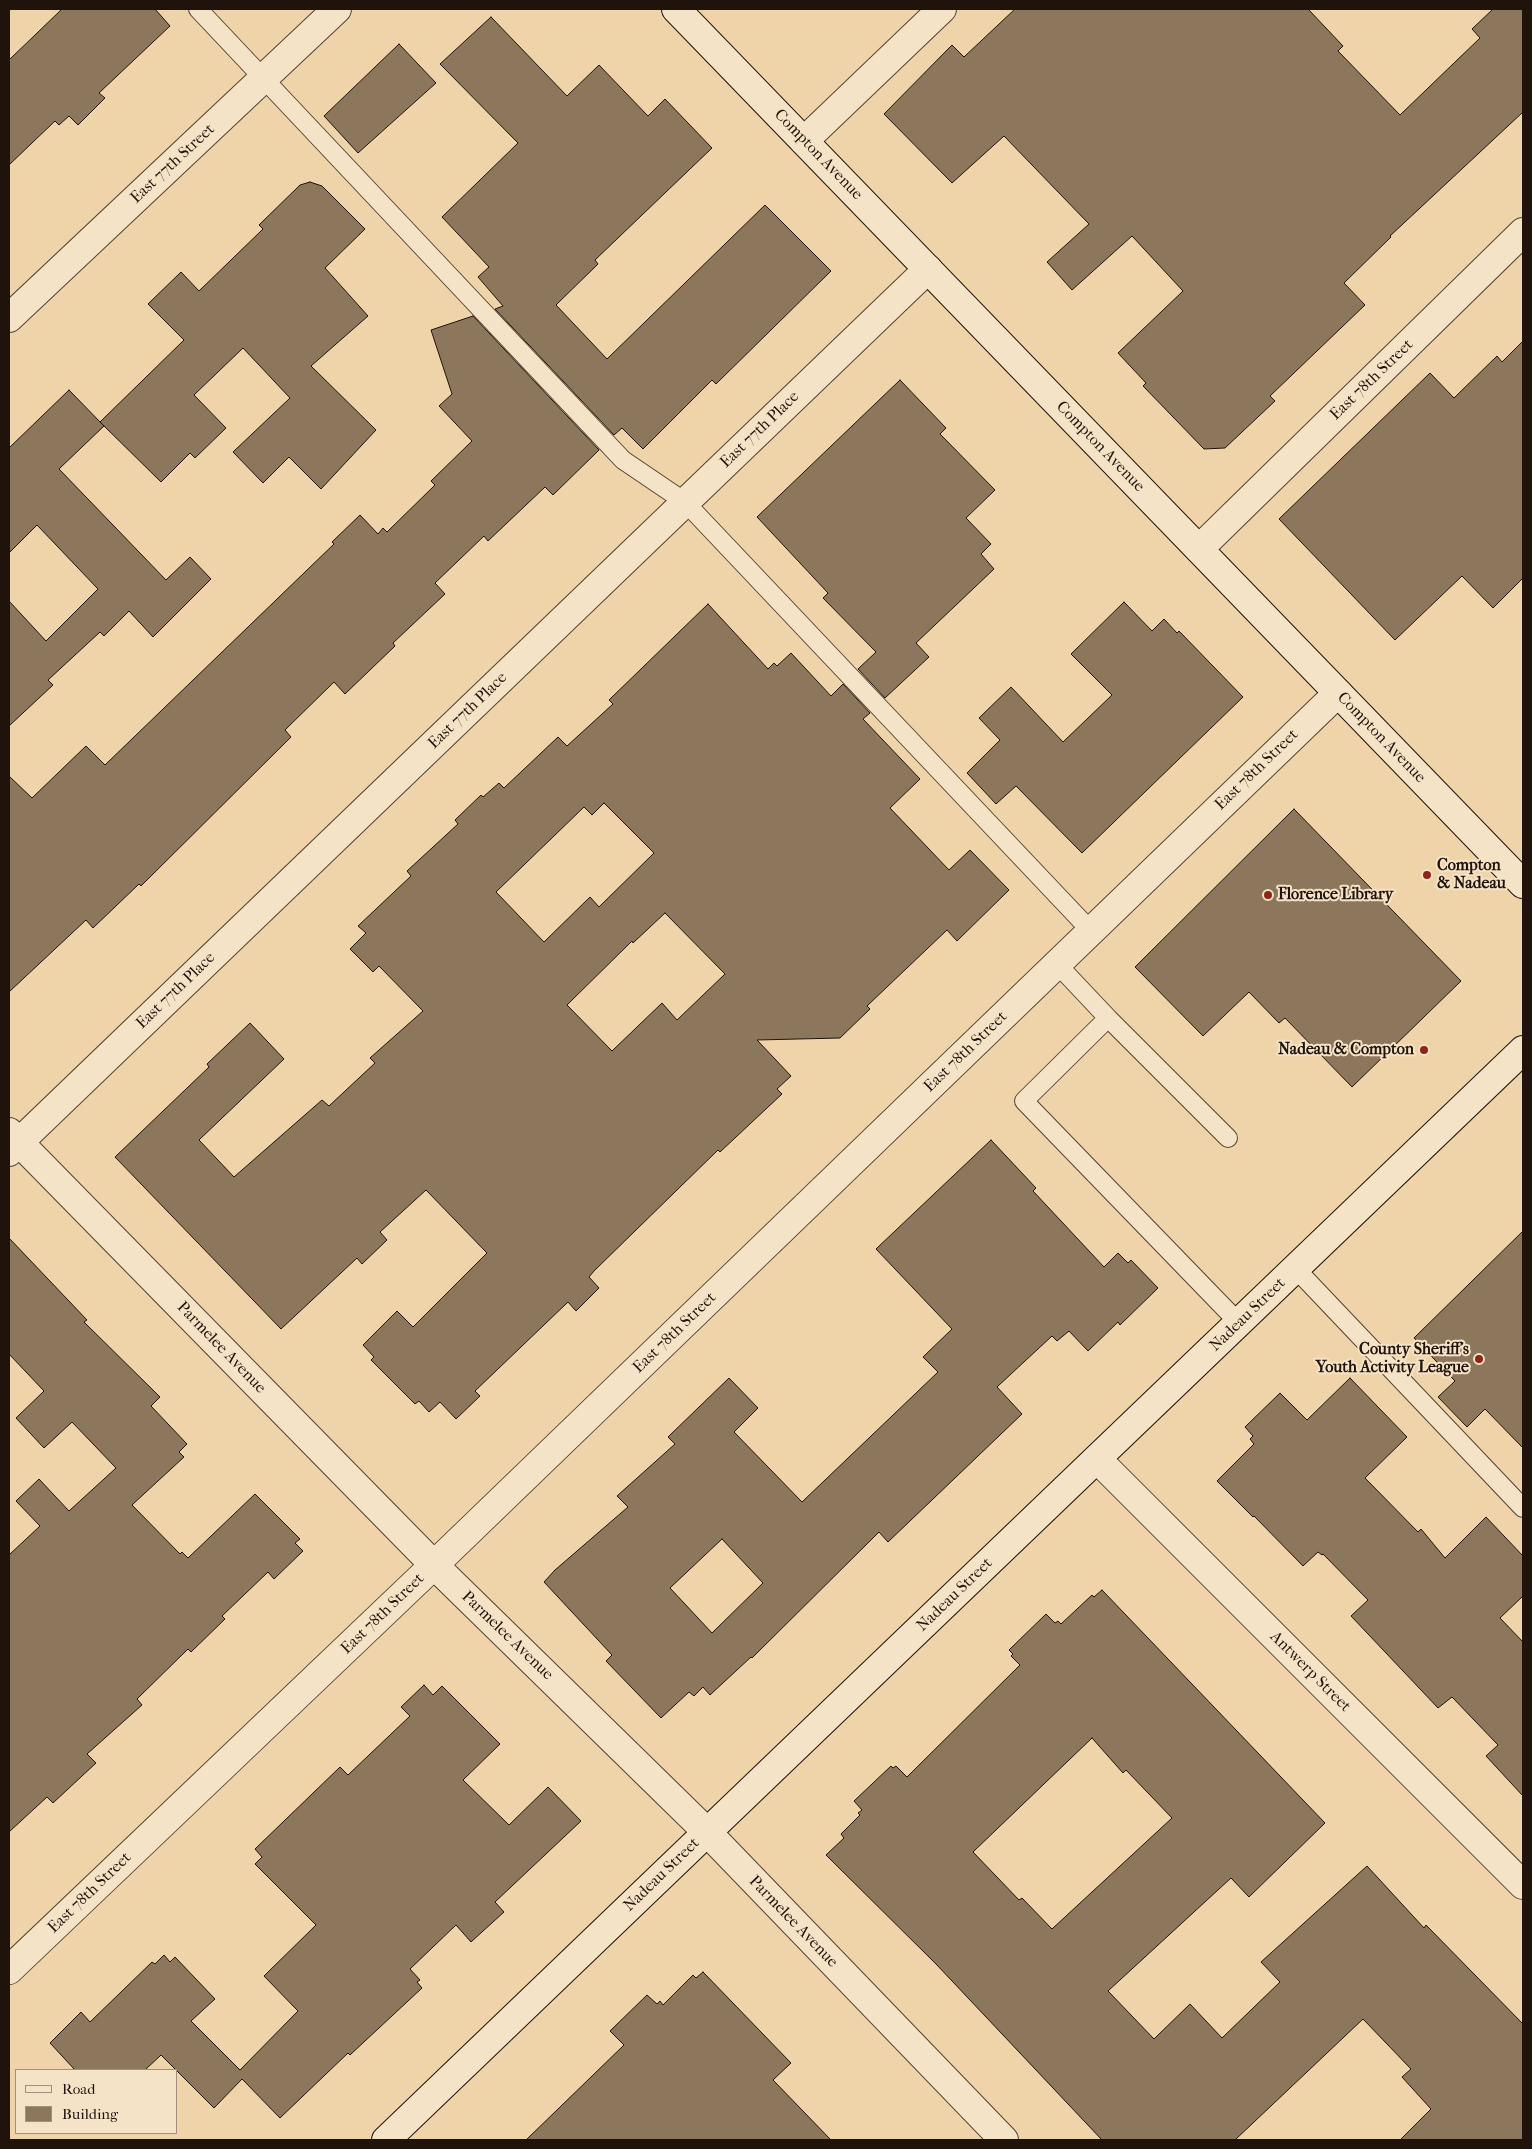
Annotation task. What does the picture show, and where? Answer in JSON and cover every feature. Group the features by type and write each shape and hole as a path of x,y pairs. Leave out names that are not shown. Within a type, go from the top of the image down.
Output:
{"street":[{"name":"East 77th Street","path":"9,318 337,9"},
{"name":"Compton Avenue","path":"676,9 1523,884"},
{"path":"804,141 942,9"},
{"name":"East 78th Street","path":"1199,549 1523,232"},
{"name":"East 77th Place","path":"12,1142 928,269"},
{"name":"East 78th Street","path":"9,1970 434,1565 1338,693"},
{"name":"Nadeau Street","path":"386,2140 1523,1050"},
{"name":"Parmelee Avenue","path":"12,1142 434,1565 706,1832 1004,2140"},
{"name":"Antwerp Street","path":"1097,1460 1523,1884"}],"lane":[{"path":"198,9 624,460 685,502 1091,931"},
{"path":"1057,964 1228,1138"},
{"path":"1108,1018 1024,1102 1239,1323"},
{"path":"1296,1269 1523,1508"}],"building":[{"path":"62,9 155,9 170,26 99,93 105,98 78,125 69,116 59,125 55,121 9,165 9,60"},
{"path":"1015,9 1308,9 1343,46 1338,51 1400,115 1480,38 1472,29 1493,9 1523,9 1523,112 1390,236 1344,283 1365,305 1270,396 1275,401 1225,448 1204,449 1143,386 1146,383 1118,353 1183,291 1132,236 1072,290 1047,262 1089,224 1004,136 952,183 884,114 952,45 964,57"},
{"path":"491,17 567,96 599,65 648,116 665,99 712,148 595,260 598,264 556,305 607,359 765,205 831,271 716,384 712,380 643,449 622,428 614,435 495,309 503,306 478,277 489,267 442,217 518,143 440,64"},
{"path":"399,44 436,83 358,153 324,116"},
{"path":"310,182 322,186 365,229 325,268 368,316 311,366 376,430 321,489 289,457 263,483 233,452 290,398 243,348 194,395 226,428 195,458 190,453 161,482 100,422 184,340 148,304 181,272 199,291 263,229 259,225 300,185"},
{"path":"473,316 599,450 553,495 545,487 488,541 484,536 435,583 445,594 393,643 395,646 345,694 334,682 285,730 291,737 141,886 139,884 93,928 86,920 9,992 9,776 32,798 86,746 105,765 334,544 332,542 360,515 378,534 383,528 387,532 435,485 431,481 472,441 439,406 452,394 431,330"},
{"path":"1523,341 1523,578 1493,608 1462,576 1395,640 1279,519 1430,373 1454,398 1497,356 1502,362"},
{"path":"900,380 946,428 940,434 995,490 966,518 991,544 981,554 994,569 916,643 929,657 885,698 858,669 876,652 823,598 828,593 757,517"},
{"path":"69,390 104,426 59,469 166,580 190,557 211,579 153,637 129,611 104,636 100,632 48,680 53,685 9,726 9,601 46,641 98,589 37,525 9,553 9,448"},
{"path":"1124,602 1152,631 1164,619 1177,633 1179,631 1243,697 1082,853 1016,786 996,804 967,773 1000,740 979,718 1011,687 1063,742 1112,695 1071,654"},
{"path":"708,604 768,669 774,663 777,666 791,653 831,696 843,684 870,713 863,719 920,779 890,808 949,870 970,850 1009,890 957,941 947,930 867,1006 870,1009 840,1038 757,1040 791,1076 777,1089 782,1094 720,1152 718,1150 594,1271 589,1277 599,1288 576,1311 568,1302 475,1391 480,1396 456,1419 440,1402 429,1412 419,1401 415,1404 371,1360 374,1357 363,1345 397,1311 413,1327 487,1253 426,1190 380,1232 387,1240 362,1264 357,1258 281,1329 115,1157 209,1067 207,1064 250,1023 284,1059 199,1140 234,1177 322,1100 329,1106 375,1063 370,1058 423,1011 379,966 373,972 350,949 366,933 358,926 411,876 407,871 458,824 455,820 481,795 483,797 499,783 504,788 558,737 567,746 613,704 609,700","holes":["604,803 654,853 599,907 590,897 544,942 496,892 584,807 592,815","665,913 725,974 677,1020 662,1003 612,1051 567,1005 632,941 633,943"]},
{"path":"1294,809 1461,981 1352,1087 1285,1018 1279,1023 1249,992 1203,1036 1135,967"},
{"path":"991,1140 1036,1188 1033,1191 1104,1267 1118,1253 1128,1263 1131,1260 1158,1288 1120,1325 1118,1322 1088,1351 1069,1331 1057,1341 1052,1336 997,1387 1022,1414 888,1542 879,1532 752,1658 710,1695 703,1687 694,1696 689,1692 661,1718 606,1661 612,1655 544,1582 555,1570 628,1507 617,1496 675,1444 668,1437 729,1378 758,1408 734,1432 802,1502 938,1372 923,1357 952,1329 876,1249","holes":["722,1539 763,1583 712,1633 670,1588"]},
{"name":"County Sheriff's Youth Activity League","path":"1523,1231 1523,1448 1485,1409 1467,1427 1438,1397 1455,1381 1414,1338"},
{"path":"9,1238 87,1320 84,1322 160,1397 151,1406 187,1444 179,1452 184,1457 132,1505 180,1554 182,1552 188,1558 255,1494 300,1539 295,1543 303,1551 274,1579 268,1572 222,1616 225,1619 191,1652 188,1649 137,1699 142,1705 87,1754 96,1763 53,1803 47,1797 9,1832 9,1555 40,1526 16,1501 39,1479 69,1511 116,1468 72,1422 44,1448 16,1418 44,1391 9,1354"},
{"path":"1350,1378 1407,1437 1365,1478 1418,1532 1421,1529 1445,1558 1486,1517 1523,1556 1523,1596 1500,1618 1523,1642 1523,1796 1486,1756 1498,1745 1452,1697 1438,1708 1351,1616 1368,1600 1323,1554 1318,1552 1303,1566 1217,1481 1254,1444 1250,1439 1253,1436 1245,1427 1280,1393 1307,1420"},
{"path":"1102,1590 1325,1823 1249,1897 1231,1878 1108,1991 1154,2039 1190,2004 1222,2038 1280,1982 1261,1962 1367,1866 1424,1928 1426,1925 1523,2024 1523,2140 1400,2140 1431,2109 1402,2077 1411,2069 1363,2019 1235,2140 1102,2140 936,1964 826,1855 844,1838 841,1834 860,1815 858,1813 862,1810 854,1801 891,1766 893,1768 896,1766 907,1777 1020,1665 1011,1656 1013,1654 1009,1650 1046,1614 1055,1623 1058,1621 1061,1624 1092,1595 1094,1597","holes":["1092,1738 1123,1773 1126,1770 1172,1818 1052,1929 1022,1898 1019,1900 973,1852"]},
{"path":"424,1685 433,1695 442,1686 500,1744 463,1780 509,1825 548,1787 581,1821 495,1902 504,1912 471,1942 456,1925 410,1969 420,1980 417,1982 422,1988 350,2055 348,2053 280,2118 242,2079 214,2108 178,2072 178,2069 175,2069 161,2055 146,2069 74,2069 50,2043 81,2012 90,2022 152,1962 155,1964 164,1955 170,1962 175,1957 215,1999 191,2021 240,2070 298,2011 264,1976 316,1925 255,1864 262,1857 255,1849 340,1767 348,1775 410,1716 401,1707"},
{"path":"703,1972 791,2063 773,2080 831,2140 526,2140 624,2045 610,2031 647,1995 657,2004 660,2001 663,2005 693,1975 696,1978"}],"place":[{"name":"Compton & Nadeau","path":"1427,875"},
{"name":"Florence Library","path":"1268,895"},
{"name":"Nadeau & Compton","path":"1424,1050"},
{"name":"County Sheriff's Youth Activity League","path":"1479,1359"}]}
